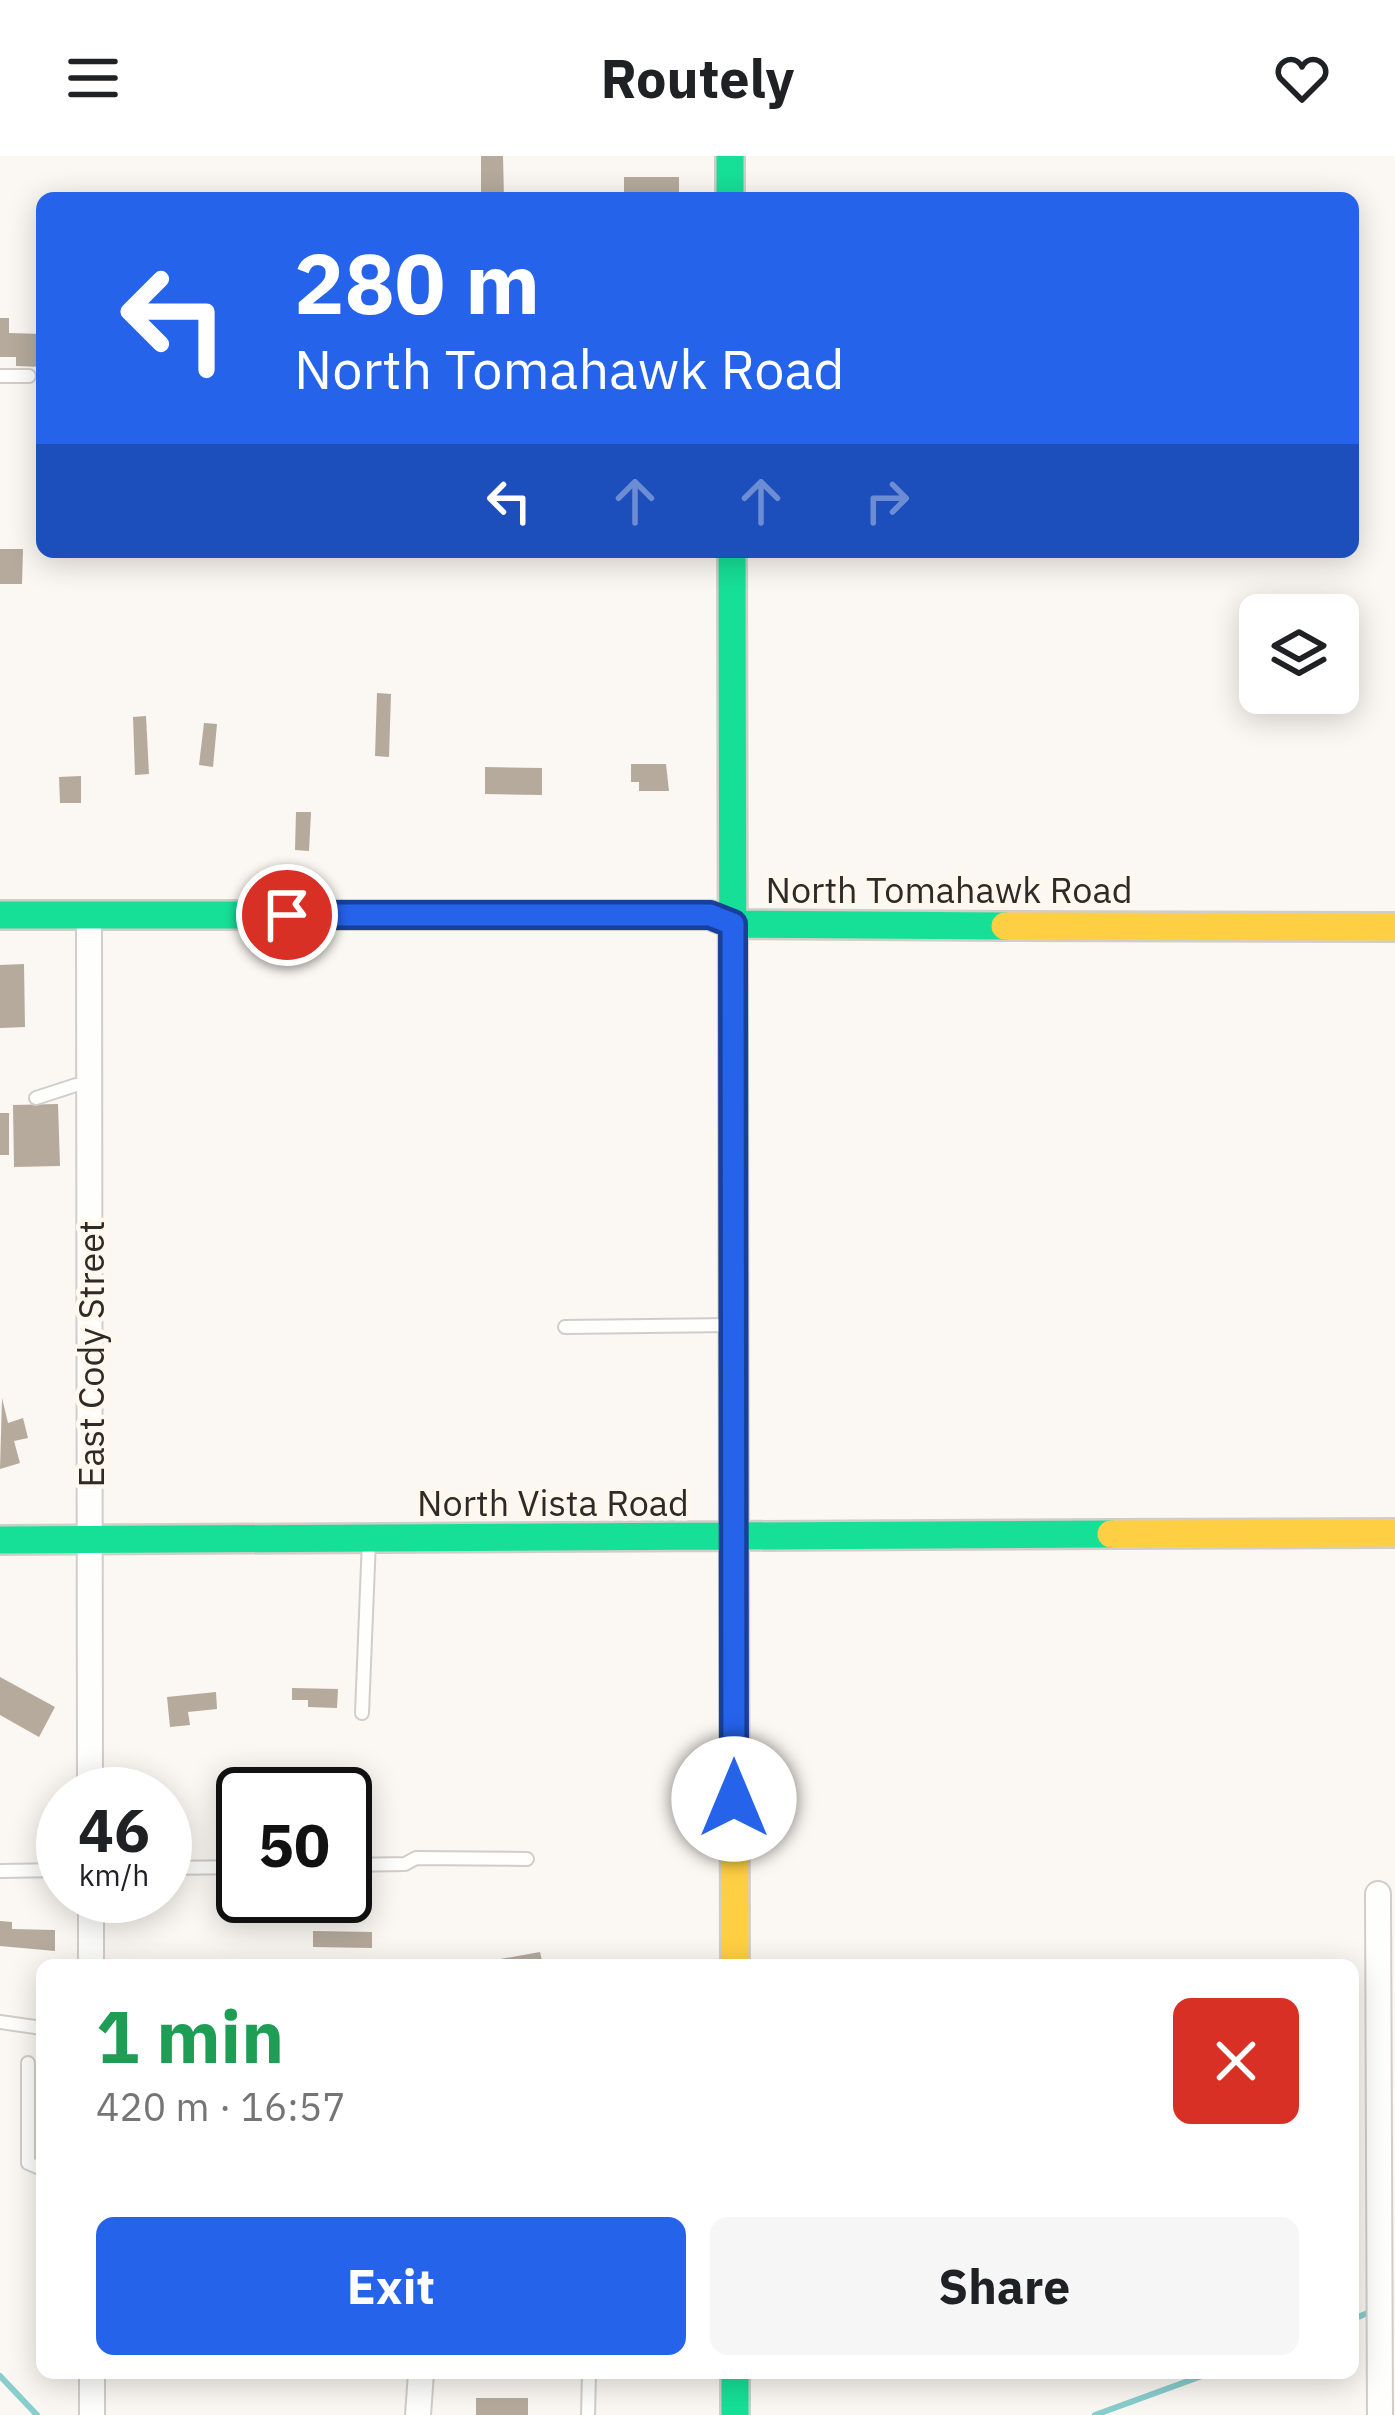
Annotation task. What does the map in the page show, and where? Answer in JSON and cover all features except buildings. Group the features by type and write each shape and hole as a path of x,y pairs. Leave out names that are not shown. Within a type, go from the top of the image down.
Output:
{"street":[{"path":"730,156 730,192"},
{"path":"732,558 735,1959"},
{"name":"East Cody Street","path":"89,914 90,1767"},
{"name":"North Tomahawk Road","path":"0,915 710,915 733,924 1395,926"},
{"name":"North Vista Road","path":"0,1540 1395,1533"},
{"path":"1378,1894 1387,2037 1387,2405"},
{"path":"91,1923 91,1959"},
{"path":"92,2379 92,2415"},
{"path":"418,2415 421,2379"},
{"path":"735,2379 735,2415"}],"lane":[{"path":"0,376 28,376"},
{"path":"35,1098 90,1085"},
{"path":"565,1328 734,1324"},
{"path":"362,1713 369,1539"},
{"path":"372,1865 405,1864 416,1858 526,1859"},
{"path":"0,1871 36,1870"},
{"path":"0,2022 36,2027"},
{"path":"28,2063 28,2163 36,2166"},
{"path":"588,2415 589,2379"}],"waterway":[{"path":"1359,2317 1375,2310"},
{"path":"0,2376 37,2415"},
{"path":"1095,2415 1194,2379"}],"traffic: fast":[{"path":"730,156 730,192"},
{"path":"732,558 734,1559"},
{"path":"0,915 710,915 733,924 1005,926"},
{"path":"0,1540 1111,1534"},
{"path":"735,2379 735,2415"}],"traffic: slow":[{"path":"1005,926 1395,927"},
{"path":"1111,1534 1395,1533"},
{"path":"734,1559 735,1959"}],"route":[{"path":"287,915 710,915 733,924 734,1799"}]}
